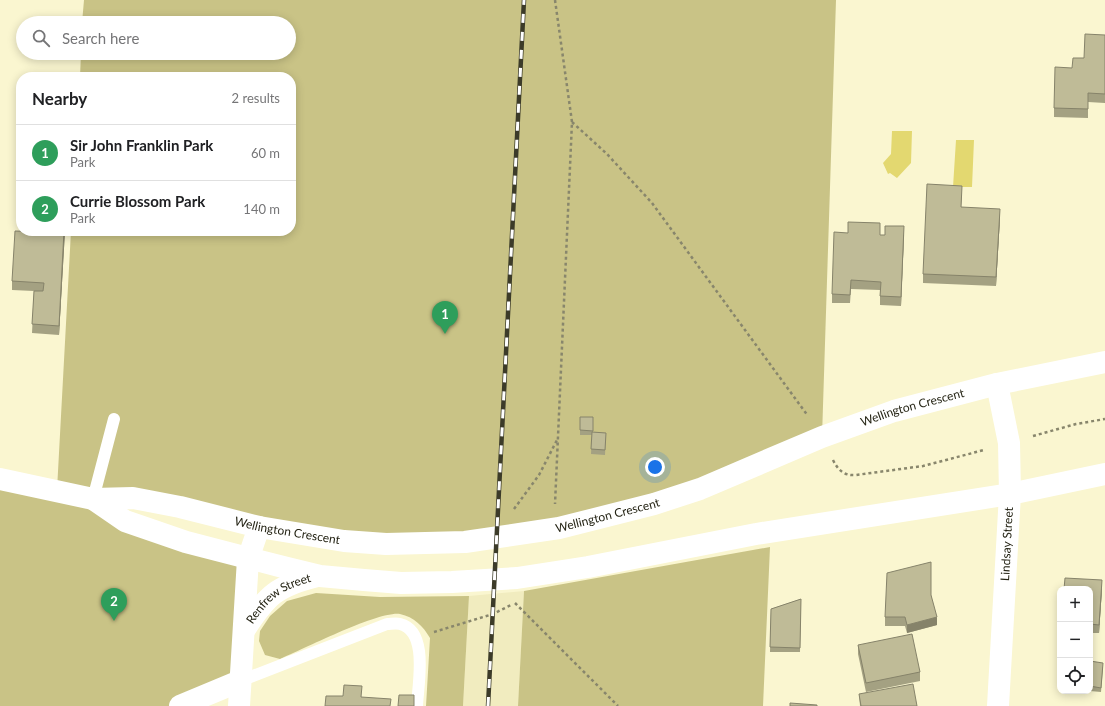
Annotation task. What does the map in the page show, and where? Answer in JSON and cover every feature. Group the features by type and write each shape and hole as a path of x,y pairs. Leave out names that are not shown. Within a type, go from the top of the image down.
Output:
{"street":[{"name":"Wellington Crescent","path":"0,479 93,499 133,498 180,507 258,527 344,541 386,544 465,542 559,528 654,504 700,489 822,437 894,411 997,384 1105,362"},
{"name":"Lindsay Street","path":"997,384 1009,442 1010,494 998,706"},
{"name":"Wellington Crescent","path":"93,499 126,521 186,542 320,576 402,583 517,578 588,567 756,534 1010,494 1105,474"},
{"name":"Renfrew Street","path":"239,706 248,558 258,527"},
{"name":"Renfrew Street","path":"244,630 260,606 274,593 292,582 320,576"},
{"path":"180,706 240,681"}],"lane":[{"path":"93,499 114,419"},
{"path":"240,681 388,624 400,624 410,629 417,638 420,648 417,706"}],"path":[{"path":"555,0 572,122 555,501 559,528"},
{"path":"572,122 607,154 652,203 774,367 815,425 837,469 848,476 883,473 923,466 963,456"},
{"path":"497,538 512,512 540,475 558,438"},
{"path":"515,603 618,706"},
{"path":"417,638 484,617"}],"shaded area":[{"path":"84,0 836,0 822,437 700,489 425,544 94,499 248,559 240,681 179,706 0,706 0,479 57,490 71,236 296,236 296,72 80,72 81,60 296,60 296,16 83,16"},
{"path":"892,131 912,131 911,163 897,178 890,173 888,174 883,163 891,154"},
{"path":"956,140 974,140 972,187 953,187"},
{"path":"770,547 763,706 518,706 524,591"},
{"path":"524,591 518,706 463,706 469,596"},
{"path":"316,593 380,597 469,596 463,706 426,706 430,638 418,623 405,615 390,615 375,618 280,659 265,655 259,641 260,631 270,616 287,601"}],"building":[{"path":"1085,34 1105,35 1105,94 1088,93 1088,109 1054,108 1055,67 1072,68 1073,58 1084,58"},
{"path":"927,184 962,186 961,207 1000,209 996,277 923,274"},
{"path":"848,222 880,223 880,235 885,235 885,226 904,226 901,297 880,296 881,282 851,280 850,295 832,294 834,232 848,233"},
{"path":"15,231 16,236 64,236 59,326 32,324 34,291 43,291 44,283 12,281"},
{"path":"580,417 593,417 593,431 580,430"},
{"path":"592,432 606,433 605,450 591,449"},
{"path":"931,562 931,595 937,617 907,625 905,617 885,617 887,573"},
{"path":"1065,578 1102,580 1099,625 1093,624 1093,586 1064,586"},
{"path":"801,599 800,648 770,647 771,609"},
{"path":"912,634 920,672 866,683 858,645"},
{"path":"1093,661 1103,663 1101,688 1093,687"},
{"path":"913,684 917,706 861,706 859,694"},
{"path":"344,685 362,686 361,697 391,699 390,706 325,706 326,696 343,696"},
{"path":"399,695 414,695 414,706 398,706"},
{"path":"790,703 817,705 817,706 790,706"}],"railway":[{"path":"488,706 524,0"}],"place":[{"name":"Sir John Franklin Park","path":"445,334"},
{"name":"Currie Blossom Park","path":"114,621"}]}
